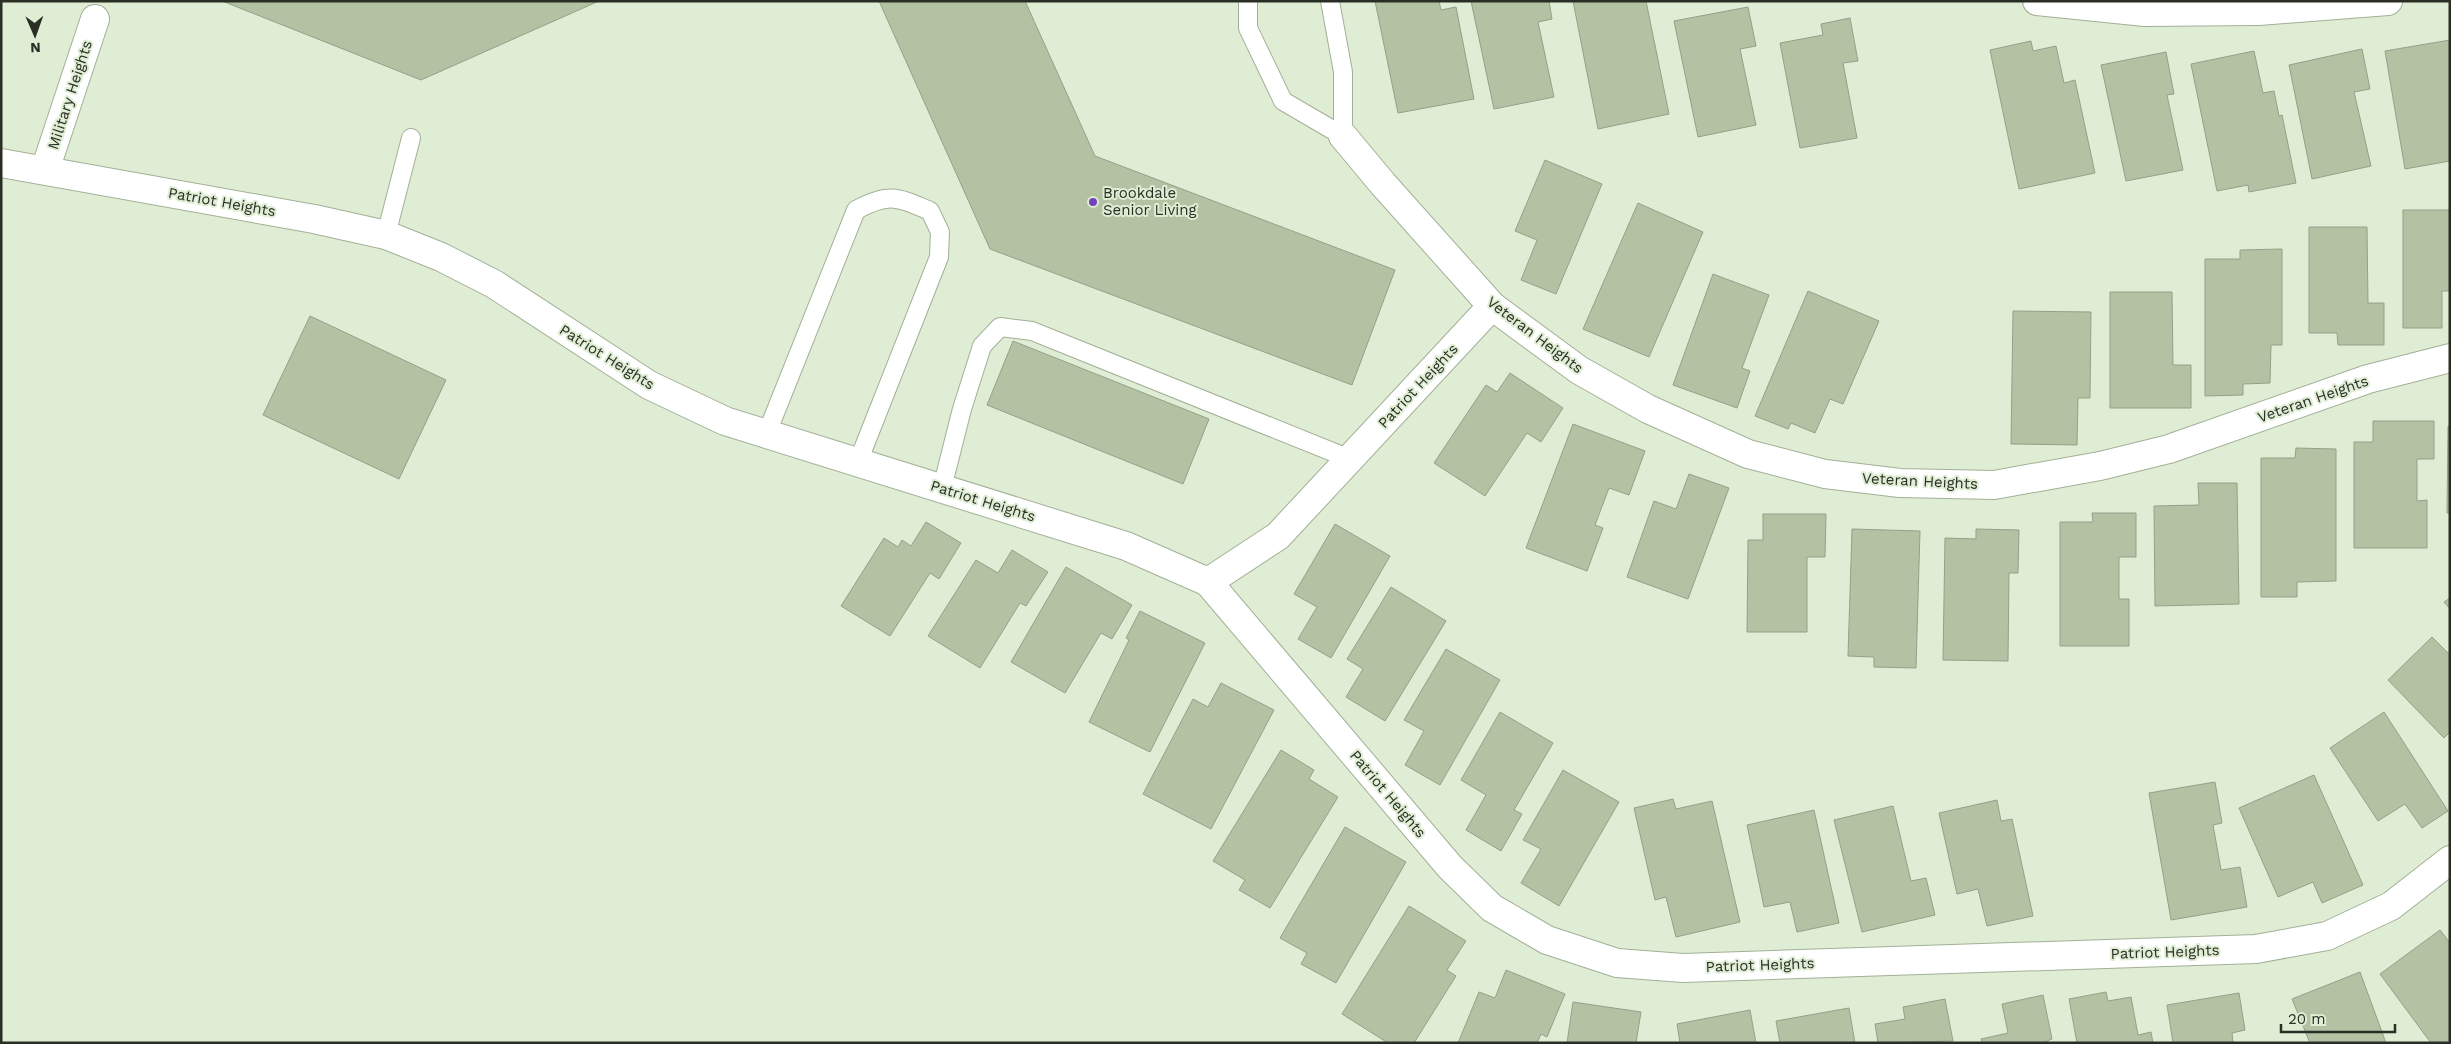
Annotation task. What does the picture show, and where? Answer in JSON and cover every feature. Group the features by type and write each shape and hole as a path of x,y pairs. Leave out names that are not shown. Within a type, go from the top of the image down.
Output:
{"street":[{"path":"2037,1 2145,12 2259,11 2388,1"},
{"name":"Military Heights","path":"45,170 95,19"},
{"name":"Veteran Heights","path":"1343,136 1383,184 1492,306 1579,370 1648,409 1748,454 1825,474 1900,483 1994,485 2100,466 2169,449 2368,379 2450,358"},
{"name":"Patriot Heights","path":"1,163 314,219 386,235 441,257 494,284 648,385 725,421 1126,546 1208,582 1450,867 1492,908 1547,940 1618,963 1683,968 2256,949 2327,936 2392,906 2450,860"},
{"name":"Patriot Heights","path":"1208,582 1278,536 1492,306"}],"lane":[{"name":"Veteran Heights","path":"1248,1 1248,28 1282,101 1343,136"},
{"path":"1330,1 1343,72 1343,136"},
{"path":"386,235 411,138"},
{"path":"767,433 856,210 874,200 896,197 930,211 940,232 940,257 858,462"},
{"path":"942,488 962,408 982,346 1000,327 1032,331 1350,459"}],"building":[{"path":"222,1 599,1 421,80"},
{"name":"Brookdale Senior Living","path":"879,1 1025,1 1095,156 1395,270 1352,385 990,249"},
{"path":"1375,1 1439,1 1441,10 1456,7 1474,99 1398,113"},
{"path":"1471,1 1549,1 1552,19 1538,22 1554,97 1494,109"},
{"path":"1573,1 1646,1 1669,114 1598,129"},
{"path":"1748,7 1756,46 1740,49 1756,125 1698,137 1674,21"},
{"path":"1850,18 1858,61 1843,63 1857,138 1800,148 1780,43 1823,35 1821,24"},
{"path":"2450,40 2450,161 2405,169 2385,51"},
{"path":"2031,41 2033,51 2056,46 2064,83 2075,80 2095,173 2019,189 1990,50"},
{"path":"2362,49 2370,89 2354,92 2371,166 2312,179 2289,65"},
{"path":"2254,51 2263,93 2274,91 2279,116 2282,115 2296,183 2249,192 2248,185 2217,191 2191,64"},
{"path":"2166,52 2174,94 2167,95 2183,170 2126,181 2101,65"},
{"path":"1545,160 1602,184 1556,294 1521,280 1537,240 1515,231"},
{"path":"1638,203 1703,232 1649,357 1583,329"},
{"path":"2403,210 2450,210 2450,291 2442,291 2442,328 2403,328"},
{"path":"2309,227 2367,227 2368,303 2384,303 2384,345 2338,345 2337,333 2309,333"},
{"path":"2282,249 2282,345 2271,345 2270,383 2243,384 2243,395 2205,396 2205,259 2240,259 2240,250"},
{"path":"1713,274 1769,295 1742,368 1750,371 1737,408 1673,385"},
{"path":"1808,291 1879,321 1843,404 1830,399 1815,433 1791,423 1788,429 1755,416"},
{"path":"2110,292 2172,292 2173,365 2191,365 2191,408 2110,408"},
{"path":"2013,311 2091,312 2090,398 2078,398 2077,445 2011,444"},
{"path":"310,316 446,380 399,479 263,415"},
{"path":"1013,341 1209,419 1183,484 987,405"},
{"path":"1510,373 1563,408 1541,442 1527,433 1485,496 1434,463 1486,385 1497,392"},
{"path":"2373,421 2434,421 2434,459 2417,459 2417,501 2427,500 2427,548 2354,548 2354,442 2373,442"},
{"path":"1573,424 1645,451 1629,495 1609,488 1595,525 1603,528 1587,571 1526,548"},
{"path":"2448,426 2450,426 2450,513 2447,513"},
{"path":"2296,448 2336,449 2336,581 2297,582 2297,597 2261,597 2261,458 2295,458"},
{"path":"1689,474 1729,488 1688,599 1627,577 1654,501 1676,509"},
{"path":"2198,483 2237,483 2239,604 2155,606 2154,506 2199,505"},
{"path":"2092,513 2136,513 2136,557 2119,557 2119,599 2129,599 2129,646 2060,646 2060,522 2093,522"},
{"path":"1763,514 1826,514 1825,557 1807,557 1807,632 1747,632 1748,540 1763,540"},
{"path":"926,522 961,543 939,579 930,573 890,636 841,606 884,538 898,547 902,540 911,546"},
{"path":"1335,524 1390,556 1331,658 1298,639 1317,607 1294,594"},
{"path":"1852,529 1920,531 1916,668 1874,667 1874,657 1848,656"},
{"path":"1976,529 2019,530 2018,573 2009,573 2008,661 1943,660 1945,538 1976,539"},
{"path":"1012,550 1048,572 1026,606 1020,603 980,668 928,636 976,560 998,573"},
{"path":"1066,567 1132,605 1112,639 1101,633 1065,693 1011,662"},
{"path":"1391,587 1446,621 1385,721 1346,697 1363,669 1347,659"},
{"path":"2450,598 2450,609 2444,602"},
{"path":"1140,611 1205,643 1150,752 1089,722 1129,640 1126,638"},
{"path":"2432,637 2450,655 2450,732 2444,738 2388,680"},
{"path":"1446,649 1500,680 1440,785 1405,765 1424,731 1404,720"},
{"path":"1221,683 1274,710 1211,829 1143,794 1193,699 1208,707"},
{"path":"1500,712 1553,743 1514,810 1522,814 1501,851 1466,830 1486,795 1461,780"},
{"path":"2384,712 2448,811 2422,828 2405,804 2378,821 2330,748"},
{"path":"1281,750 1314,770 1309,779 1338,797 1270,908 1239,890 1245,880 1213,861"},
{"path":"1563,770 1619,802 1559,906 1521,883 1541,849 1523,840"},
{"path":"2314,775 2363,885 2322,903 2313,882 2278,897 2239,808"},
{"path":"2215,782 2222,823 2213,825 2221,870 2240,867 2247,907 2171,920 2149,793"},
{"path":"1673,799 1676,809 1712,801 1740,922 1676,937 1666,897 1655,900 1634,808"},
{"path":"1997,800 2001,821 2012,819 2033,916 1987,926 1978,889 1957,894 1939,813"},
{"path":"1893,806 1911,881 1926,878 1935,915 1862,932 1834,820"},
{"path":"1814,810 1839,923 1797,932 1790,902 1764,907 1747,825"},
{"path":"1345,827 1406,862 1336,983 1301,964 1307,953 1280,938"},
{"path":"1409,906 1466,941 1447,970 1456,976 1414,1043 1388,1043 1342,1014"},
{"path":"2440,930 2450,943 2450,1043 2431,1043 2380,974"},
{"path":"1506,970 1565,994 1547,1037 1541,1034 1537,1043 1458,1043 1479,992 1495,998"},
{"path":"2360,972 2386,1043 2310,1043 2292,999"},
{"path":"2106,992 2108,1001 2131,997 2138,1035 2151,1032 2153,1043 2077,1043 2069,999"},
{"path":"2239,993 2245,1030 2232,1033 2233,1043 2173,1043 2167,1005"},
{"path":"2043,995 2052,1039 2042,1043 1982,1043 1981,1039 2008,1033 2002,1004"},
{"path":"1945,999 1953,1041 1878,1043 1875,1024 1905,1019 1903,1007"},
{"path":"1573,1002 1641,1012 1636,1043 1567,1043"},
{"path":"1849,1008 1855,1043 1780,1043 1776,1021"},
{"path":"1750,1010 1756,1043 1680,1043 1677,1024"}],"place":[{"name":"Brookdale Senior Living","path":"1093,202"}]}
